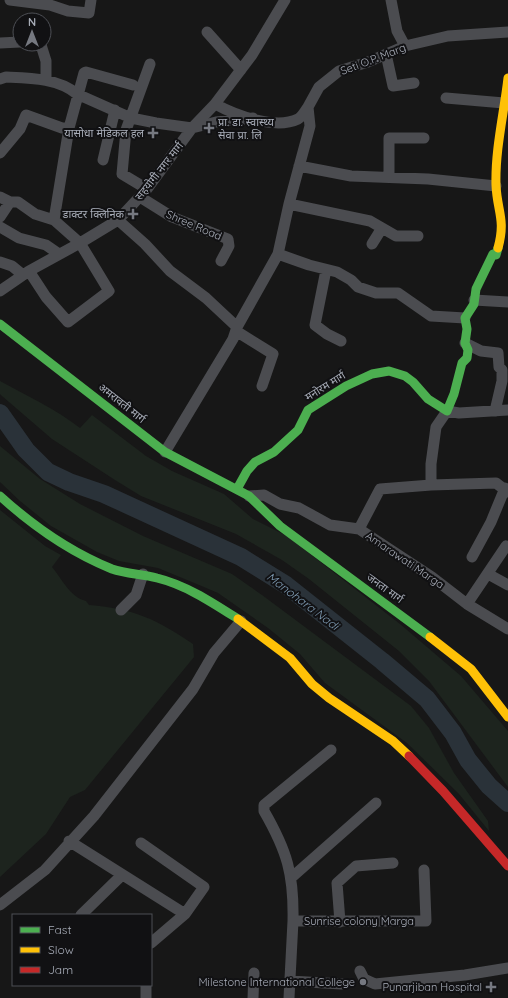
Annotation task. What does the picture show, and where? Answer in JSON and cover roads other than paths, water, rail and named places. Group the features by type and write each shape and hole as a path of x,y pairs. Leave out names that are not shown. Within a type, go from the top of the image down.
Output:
{"main road":[{"path":"446,411 454,394 462,363 467,358 468,350 465,343 467,329 465,318 474,300 476,289 493,254 496,255 505,220 496,186 505,126 504,103 508,78"},
{"name":"अमरावती मार्ग","path":"0,324 165,452 237,489"},
{"name":"मनोरम मार्ग","path":"237,489 247,471 256,462 274,452 298,430 308,410 331,397 346,386 372,374 389,371 405,376 413,382 428,399 446,411"},
{"name":"जनता मार्ग","path":"237,489 249,496 280,526 455,656 470,669 508,717"},
{"path":"0,496 24,518 66,547 113,569 158,578 204,597 241,621 290,658 312,684 393,741 408,754 443,790 508,866"}],"street":[{"path":"10,0 50,5 68,11 89,13 91,0"},
{"name":"सहयोगी नगर मार्ग","path":"0,291 26,273 118,220 144,193 192,128 215,104 252,55 286,0"},
{"path":"391,0 396,31 405,46"},
{"path":"207,32 240,70"},
{"name":"Seti O.P. Marg","path":"308,108 319,87 339,72 405,46 448,36 508,32"},
{"path":"0,43 12,42"},
{"path":"44,52 46,61 46,80"},
{"path":"386,54 393,86 414,83"},
{"path":"144,193 122,174 126,130 150,64"},
{"path":"54,220 69,128 77,94 84,73 86,72 132,85"},
{"path":"0,79 6,77 46,80 70,88 77,94 131,118 192,128 216,122 253,118"},
{"path":"446,98 504,103"},
{"path":"215,104 235,115 286,122 300,119 308,108"},
{"path":"165,452 233,339 236,329 278,254 289,204 310,126 308,108"},
{"path":"103,160 115,110"},
{"path":"0,153 20,129 26,115 62,128 69,128"},
{"path":"389,177 390,138 424,138"},
{"path":"299,166 351,176 389,177 496,186"},
{"name":"Shree Road","path":"144,193 172,217 228,239 229,246 221,261"},
{"path":"0,197 10,202 18,202 35,214 54,220 80,243 109,291 68,322 26,273 0,262"},
{"path":"0,217 10,202"},
{"path":"289,204 370,221 396,236 418,236"},
{"path":"118,220 145,244 170,271 206,298 236,329 274,354 262,386"},
{"path":"0,227 19,238 46,245 59,254"},
{"path":"372,244 382,228"},
{"path":"496,255 508,253"},
{"path":"278,254 326,270 337,272 351,280 358,287 376,293 398,293 432,316 465,318"},
{"path":"326,270 315,325 327,334 341,340"},
{"path":"474,300 508,302"},
{"path":"465,343 481,351 498,353 499,367 502,370 502,381 495,411"},
{"path":"431,484 431,464 436,427 446,411 459,413 508,410"},
{"path":"359,529 380,489 431,484 496,483 507,490 472,557"},
{"name":"Amarawati Marga","path":"249,496 264,495 280,504 299,508 330,525 359,529 432,577 467,604 508,629"},
{"path":"467,604 506,546 508,546"},
{"path":"121,610 136,595 143,574"},
{"path":"488,574 508,586"},
{"path":"0,905 45,870 94,816 193,689 214,653 241,621"},
{"path":"293,921 294,894 283,846 264,811 264,805 330,750"},
{"path":"291,878 376,803"},
{"path":"69,842 185,914"},
{"path":"141,843 204,887 185,914 152,942"},
{"path":"340,922 337,883 356,866 393,863"},
{"name":"Sunrise colony Marga","path":"289,998 293,921 426,921 424,870"},
{"path":"82,914 122,875"},
{"path":"360,971 364,979 375,984 465,975 508,968"},
{"path":"253,998 254,973"},
{"path":"290,980 342,984"},
{"path":"146,986 146,998"}],"waterway":[{"name":"Manohara Nadi","path":"0,413 26,450 48,472 69,482 104,494 241,557 286,585 382,661 427,699 453,733 468,760 489,786 508,803"}],"place":[{"name":"प्रा. डा. स्वास्थ्य सेवा प्रा. लि","path":"209,128"},
{"name":"यासोधा मेडिकल हल","path":"153,133"},
{"name":"डाक्टर क्लिनिक","path":"133,214"},
{"name":"Milestone International College","path":"363,982"},
{"name":"Punarjiban Hospital","path":"491,987"}]}
